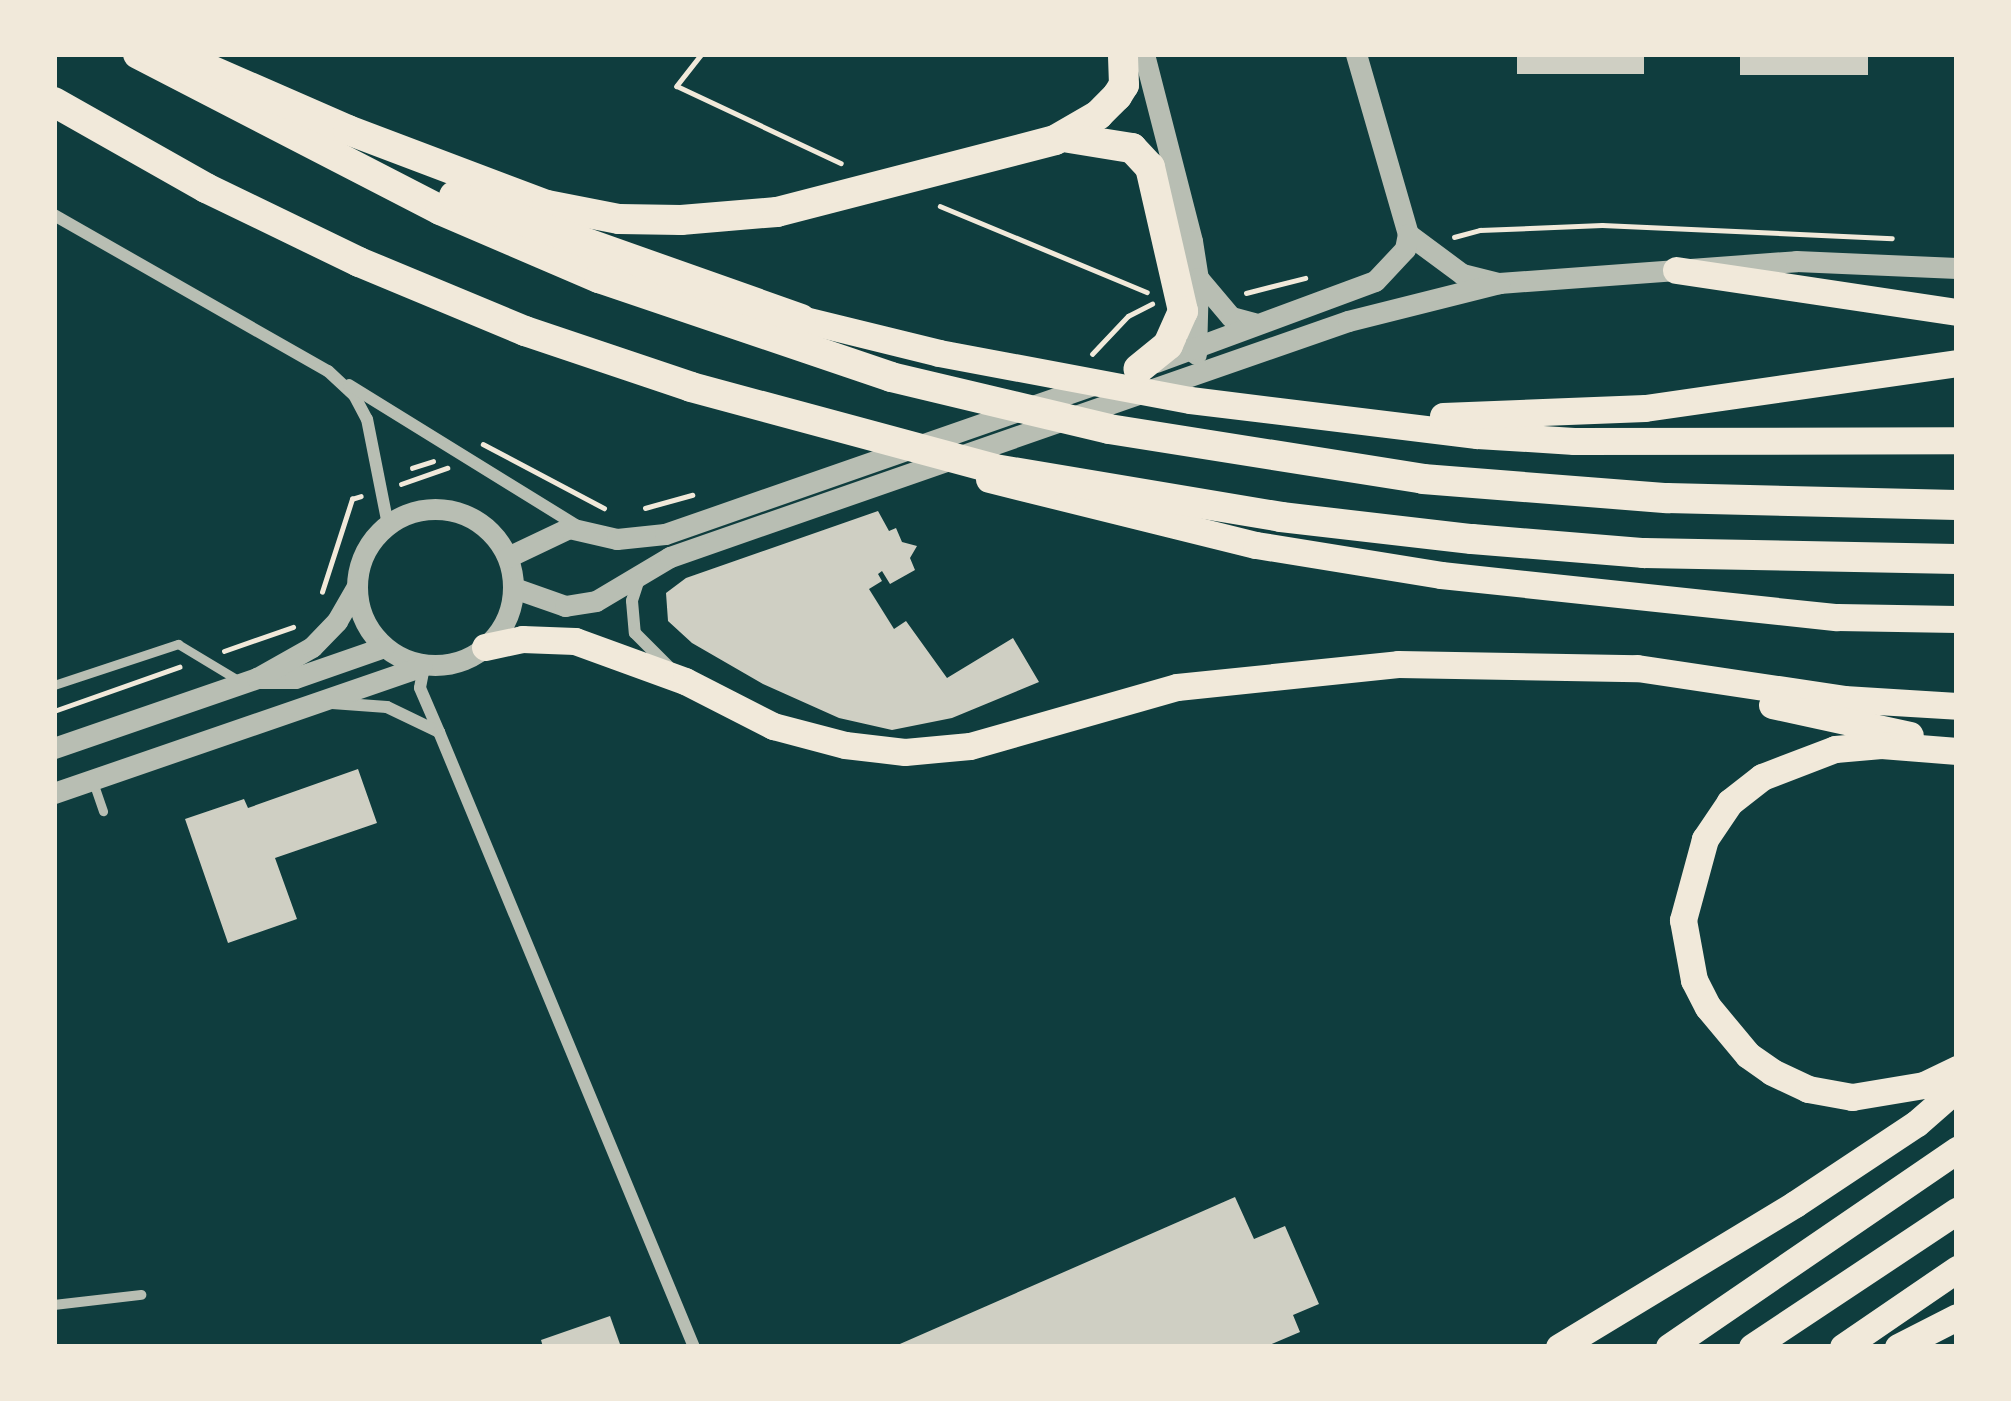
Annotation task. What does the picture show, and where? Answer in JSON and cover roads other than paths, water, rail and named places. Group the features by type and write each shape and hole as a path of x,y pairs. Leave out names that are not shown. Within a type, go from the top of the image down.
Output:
{"highway":[{"path":"138,54 440,211 599,278 891,377 1109,429 1324,465 1508,487 1666,498 1957,505"},
{"path":"174,54 348,130 547,205 619,218 709,219 777,212 1063,136 1117,96 1124,85 1123,54"},
{"path":"54,102 206,188 359,262 526,331 691,387 986,472 1256,545 1441,574 1837,617 1957,619"},
{"path":"1063,136 1115,143 1143,155 1177,269 1168,345 1138,370"},
{"path":"306,145 801,319 939,353 1186,389 1330,418 1574,441 1957,440"},
{"path":"1676,270 1957,311"},
{"path":"1330,418 1646,408 1957,363"},
{"path":"986,472 1282,517 1472,539 1644,553 1957,560"},
{"path":"485,647 522,639 575,641 685,681 773,726 845,745 905,752 970,746 1177,686 1398,664 1637,668 1844,698 1957,706"},
{"path":"1398,664 1542,674 1741,700 1863,724 1957,750"},
{"path":"1957,750 1859,746 1809,755 1762,777 1730,802 1705,839 1683,920 1694,980 1708,1007 1748,1055 1772,1072 1808,1090 1852,1097 1908,1089 1957,1069"},
{"path":"1559,1347 1795,1204 1917,1123 1957,1088"},
{"path":"1669,1347 1957,1150"},
{"path":"1752,1347 1957,1210"},
{"path":"1843,1347 1957,1269"},
{"path":"1898,1347 1957,1317"}],"street":[{"path":"1144,54 1198,278 1198,344 1186,389"},
{"path":"54,215 328,371 581,528 616,539 665,534 1138,370 1375,281 1405,249 1408,233 1356,54"},
{"path":"1408,233 1462,274 1499,283"},
{"path":"514,588 551,603 596,601 643,570 1186,389 1348,321 1499,283 1859,260 1957,268"},
{"path":"1198,278 1231,317 1254,323"},
{"path":"328,371 354,395 367,419 388,525"},
{"path":"54,748 250,680 312,647 337,621 356,588 365,552 388,525 427,509 462,513 488,529 508,557 514,588 506,621 485,647 457,662 424,666 54,793"},
{"path":"508,557 552,532 581,528"},
{"path":"643,570 632,601 635,633 685,681"},
{"path":"356,588 366,625 384,647 424,666"},
{"path":"250,680 295,678 384,647"},
{"path":"424,666 420,688 694,1347"},
{"path":"314,704 387,707 439,732"},
{"path":"54,1305 141,1294"}],"lane":[{"path":"54,685 178,644 199,661 250,680"},
{"path":"92,780 104,811"}]}
